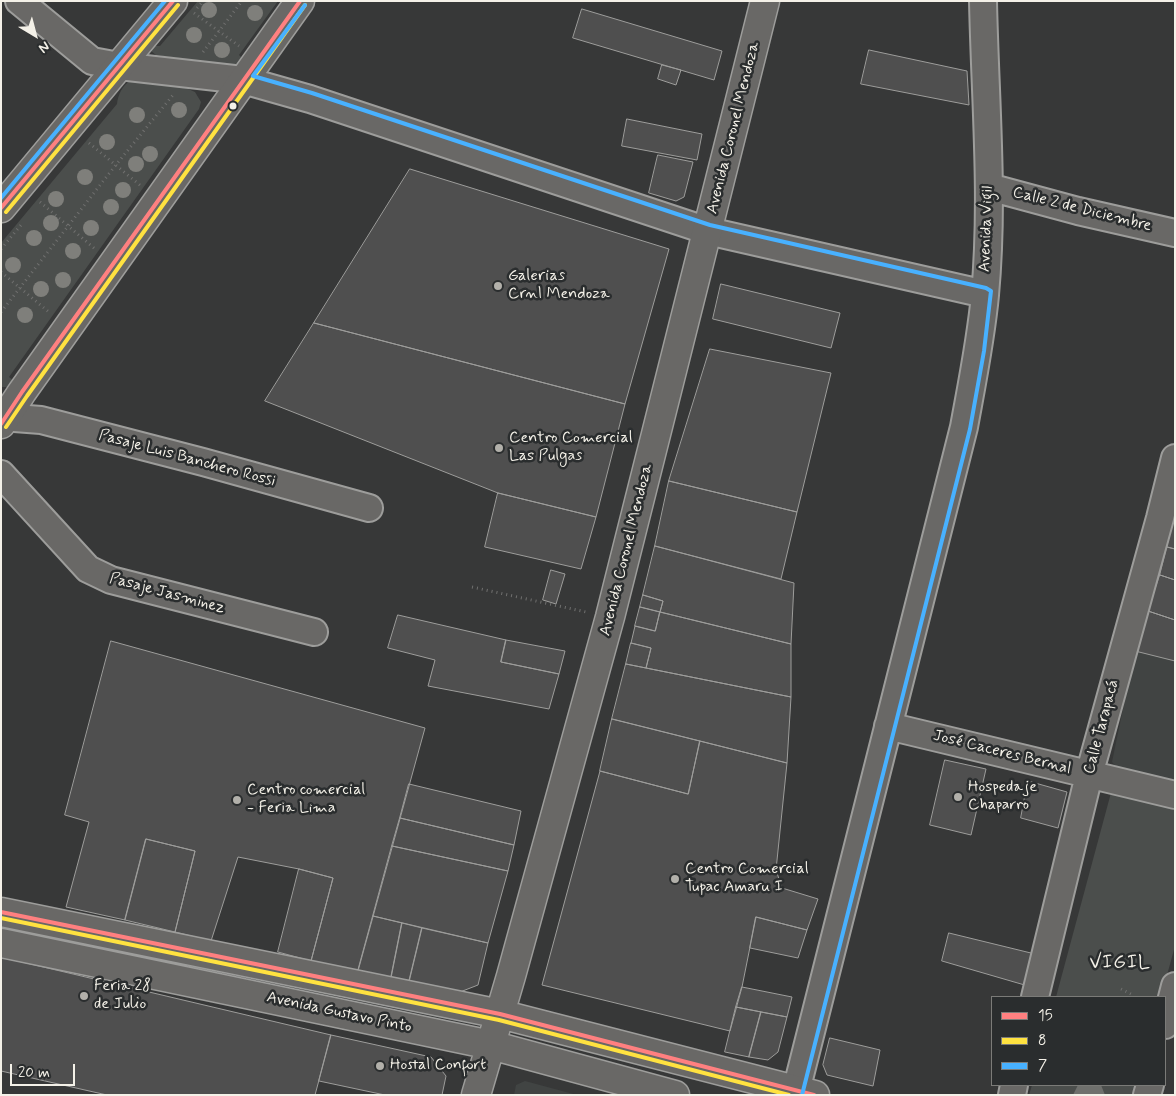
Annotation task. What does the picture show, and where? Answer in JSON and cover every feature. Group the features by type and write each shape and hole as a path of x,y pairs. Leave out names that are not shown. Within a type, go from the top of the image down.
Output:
{"main road":[{"path":"2,420 300,1"},
{"name":"Avenida Coronel Mendoza","path":"476,1095 610,618 765,1"},
{"path":"1,208 119,66 184,7"},
{"name":"Avenida Gustavo Pinto","path":"1,912 500,1014 802,1093"},
{"name":"Avenida Gustavo Pinto","path":"1,943 490,1045 675,1095"}],"street":[{"path":"19,1 92,61 119,66 243,80 310,99 708,231 985,294"},
{"name":"Avenida Vigil","path":"802,1093 888,726 964,427 978,350 985,294 989,187 983,1"},
{"name":"Calle 2 de Diciembre","path":"989,187 1078,211 1175,233"},
{"name":"Pasaje Luis Banchero Rossi","path":"2,420 41,420 369,508"},
{"name":"Calle Tarapacá","path":"1036,996 1089,775 1175,458"},
{"name":"Pasaje Jasminez","path":"1,474 88,569 111,580 314,632"},
{"name":"José Caceres Bernal","path":"888,726 1175,795"},
{"path":"1166,1021 1175,986"}],"path":[{"path":"198,58 242,1"},
{"path":"184,7 241,48"},
{"path":"1,312 176,91"},
{"path":"89,143 141,186"},
{"path":"40,202 95,249"},
{"path":"1,272 50,313"},
{"path":"472,587 610,618"},
{"path":"1121,989 1132,994"}],"shaded area":[{"path":"198,1 278,1 239,55 243,59 238,65 232,66 156,55 151,51 154,46 160,46"},
{"path":"132,80 186,88 195,92 201,102 199,109 9,377 14,381 10,387 1,387 1,243 117,104 121,90"},
{"path":"1135,651 1175,661 1175,781 1119,770 1112,762"},
{"path":"1112,789 1175,804 1175,946 1161,996 1056,996"},
{"path":"525,1081 577,1095 514,1095 516,1085"},
{"path":"1032,1086 1139,1086 1136,1095 1029,1095"},
{"path":"1078,1086 1101,1086 1105,1095 1073,1095"}],"building":[{"path":"582,9 722,51 714,80 573,38"},
{"path":"869,50 967,71 969,105 861,84"},
{"path":"662,65 681,70 676,85 658,79"},
{"path":"627,119 702,134 697,160 622,146"},
{"path":"658,155 693,162 684,197 676,201 649,193"},
{"name":"Galerias Crnl Mendoza","path":"410,169 669,249 625,404 314,323"},
{"path":"721,284 840,313 831,348 713,319"},
{"name":"Centro Comercial Las Pulgas","path":"314,323 625,404 596,517 498,493 265,401"},
{"path":"710,349 831,373 797,512 669,481"},
{"path":"669,481 797,512 781,579 655,546"},
{"path":"498,493 596,517 581,569 485,547"},
{"path":"1175,514 1175,549 1167,547"},
{"path":"655,546 794,583 791,644 660,612 663,601 643,595"},
{"path":"1167,547 1175,549 1175,580 1160,575"},
{"path":"551,570 565,574 556,604 543,600"},
{"path":"1160,575 1175,580 1175,620 1148,611"},
{"path":"643,595 663,601 660,612 640,607"},
{"path":"640,607 660,612 655,631 635,626"},
{"path":"1148,611 1175,620 1175,661 1135,651"},
{"path":"660,612 791,644 791,697 646,668 651,648 631,643 635,626 655,631"},
{"path":"398,615 506,640 501,662 559,674 549,709 428,686 435,660 388,648"},
{"path":"506,640 565,651 559,674 501,662"},
{"name":"Centro comercial - Feria Lima","path":"111,641 425,728 358,971 311,961 333,878 299,869 238,857 211,941 175,932 195,851 146,839 125,920 66,907 89,822 65,815"},
{"path":"631,643 651,648 646,668 626,664"},
{"path":"626,664 791,697 787,763 612,719"},
{"path":"612,719 700,741 688,794 600,771"},
{"name":"Centro Comercial Tupac Amaru I","path":"700,741 787,763 776,870 782,888 818,899 807,930 756,917 742,987 730,1031 542,985 600,771 688,794"},
{"name":"Hospedaje Chaparro","path":"945,760 986,769 971,835 930,825"},
{"path":"1028,781 1067,792 1058,828 1021,818"},
{"path":"409,784 521,811 514,845 400,818"},
{"path":"400,818 514,845 508,871 392,846"},
{"path":"146,839 195,851 175,932 125,920"},
{"path":"392,846 508,871 488,943 373,916"},
{"path":"299,869 333,878 311,961 278,952"},
{"path":"373,916 402,923 391,978 358,971"},
{"path":"756,917 807,930 798,958 750,948"},
{"path":"402,923 422,928 409,982 391,978"},
{"path":"422,928 488,943 478,985 460,992 409,982"},
{"path":"949,933 1035,954 1028,986 942,961"},
{"name":"Feria 28 de Julio","path":"1,957 331,1035 315,1095 107,1095 1,1071"},
{"path":"742,987 792,997 787,1017 736,1007"},
{"path":"736,1007 761,1012 749,1057 725,1052"},
{"path":"761,1012 787,1017 778,1052 768,1060 749,1057"},
{"name":"Hostal Confort","path":"331,1035 431,1057 446,1076 442,1095 385,1095 319,1081"},
{"path":"830,1038 880,1050 873,1086 827,1075 823,1065"}],"transit line":[{"name":"7","path":"1,198 165,1"},
{"name":"15","path":"1,208 173,1"},
{"name":"15","path":"1,424 300,1"},
{"name":"8","path":"6,212 178,5"},
{"name":"8","path":"6,427 305,5"},
{"name":"7","path":"305,5 253,76 312,93 710,225 986,288 991,291 984,351 970,429 802,1095"},
{"name":"15","path":"1,912 500,1014 814,1095"},
{"name":"8","path":"1,918 499,1020 789,1095"}],"place":[{"name":"Galerias Crnl Mendoza","path":"498,286"},
{"name":"Centro Comercial Las Pulgas","path":"499,448"},
{"name":"Hospedaje Chaparro","path":"958,797"},
{"name":"Centro comercial - Feria Lima","path":"237,800"},
{"name":"Centro Comercial Tupac Amaru I","path":"675,879"},
{"name":"Feria 28 de Julio","path":"84,996"},
{"name":"Hostal Confort","path":"380,1066"}],"district":[{"name":"VIGIL","path":"1120,964"}]}
